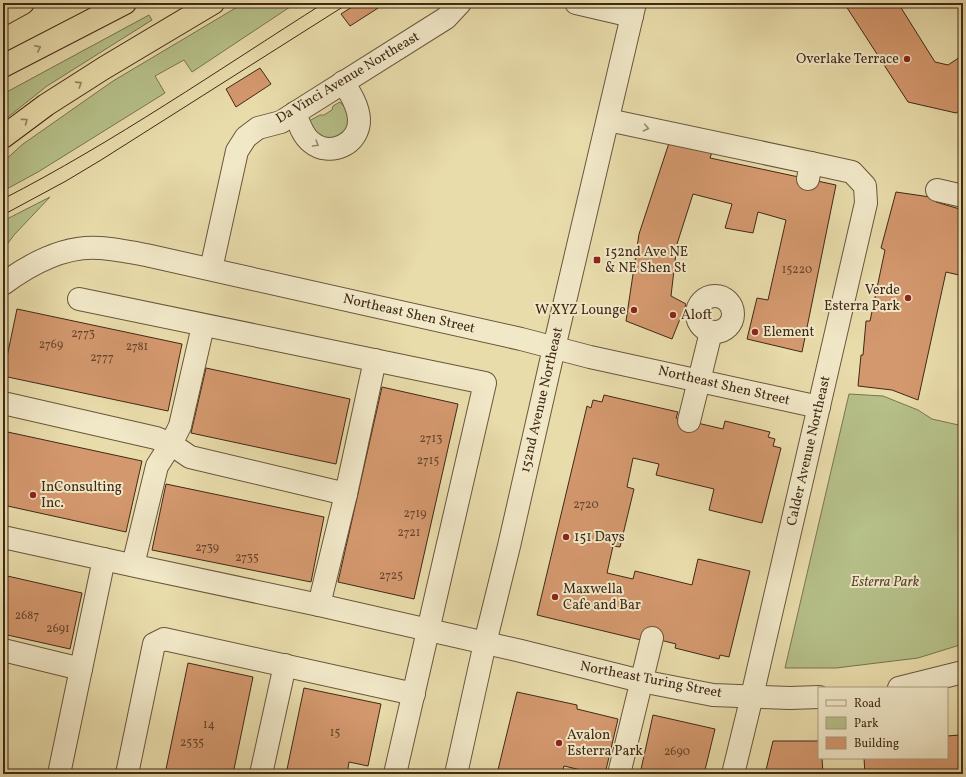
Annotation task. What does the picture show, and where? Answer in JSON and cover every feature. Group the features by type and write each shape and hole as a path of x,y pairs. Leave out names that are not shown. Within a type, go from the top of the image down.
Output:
{"highway":[{"path":"3,14 24,3"},
{"path":"3,66 125,3"},
{"path":"3,137 46,105 104,68 213,3"}],"street":[{"name":"Da Vinci Avenue Northeast","path":"211,269 237,151 246,137 258,128 281,122 446,18 460,3"},
{"path":"576,3 634,10"},
{"name":"152nd Avenue Northeast","path":"456,774 485,643 511,539 554,348 634,10"},
{"path":"295,113 305,136 316,146 324,149 331,149 345,145 356,134 359,119 355,104 343,82"},
{"name":"Calder Avenue Northeast","path":"608,120 810,171 852,172 865,186 866,203 733,774"},
{"path":"937,190 963,196"},
{"name":"Northeast Shen Street","path":"3,284 19,272 46,259 70,250 98,248 146,255 819,407"},
{"path":"79,299 485,383 395,774"},
{"path":"133,566 157,466 180,426 204,326"},
{"path":"689,421 711,332"},
{"path":"319,605 346,494 375,360"},
{"path":"3,403 156,438 171,444 190,457 346,494"},
{"name":"Northeast Turing Street","path":"3,537 319,605 641,680 713,695 790,698 818,697"},
{"path":"59,774 104,559"},
{"path":"619,774 652,638"},
{"path":"126,774 154,644 164,639 414,694"},
{"path":"3,650 82,669"},
{"path":"261,774 285,665"},
{"path":"903,687 963,672"}],"green space":[{"path":"244,3 296,3 192,72 184,60 155,76 165,93 38,172 3,191 3,162 23,144 113,81"},
{"path":"149,15 152,20 47,86 3,121 3,94"},
{"path":"340,102 347,110 350,125 336,140 316,135 309,121 320,115 324,115 332,110 333,106"},
{"path":"50,197 14,235 3,250 3,221"},
{"name":"Esterra Park","path":"849,394 883,396 918,410 932,419 963,426 963,644 918,658 836,668 785,668"}],"building":[{"path":"358,3 386,3 350,26 341,14"},
{"name":"Overlake Terrace","path":"844,3 898,3 935,62 948,65 963,55 963,109 956,113 908,102"},
{"path":"260,68 271,84 236,107 226,89"},
{"path":"670,140 712,152 710,158 836,185 802,352 747,339 757,298 768,300 786,220 758,212 753,233 725,228 732,204 693,194 677,244 671,296 686,304 672,339 626,321 639,234"},
{"name":"Verde Esterra Park","path":"896,192 937,198 936,202 963,210 963,276 946,272 918,400 892,390 858,386 866,321 870,321 885,250 881,248"},
{"path":"17,309 182,344 168,411 3,376"},
{"path":"206,368 350,399 336,464 191,433"},
{"path":"382,387 458,404 414,599 338,582"},
{"path":"604,395 678,412 676,418 723,429 725,421 770,432 768,437 775,439 773,446 781,448 762,523 709,510 714,489 656,475 659,464 633,458 627,487 634,489 620,547 613,546 607,573 633,579 635,571 692,585 698,559 750,571 729,657 720,655 719,659 675,648 676,644 652,638 641,640 537,615 587,406 591,408 593,400 602,402"},
{"path":"3,431 142,461 126,532 3,505"},
{"path":"166,484 324,517 311,582 152,550"},
{"path":"3,575 82,593 70,649 3,634"},
{"path":"188,663 253,677 233,774 165,774"},
{"path":"304,688 381,704 368,766 349,762 347,774 286,774"},
{"name":"Avalon Esterra Park","path":"517,692 577,705 577,709 618,719 605,774 598,774 564,766 562,774 497,774"},
{"name":"Avalon Esterra Park","path":"653,715 715,729 704,774 640,774"},
{"path":"960,735 963,744 963,774 865,774 864,759 948,759 948,736"},
{"path":"773,741 818,741 818,759 822,759 823,774 765,774"}],"tram line":[{"path":"3,199 125,130 324,3"},
{"path":"3,215 101,160 349,3"}],"place":[{"name":"Overlake Terrace","path":"907,59"},
{"name":"152nd Ave NE & NE Shen St","path":"597,260"},
{"name":"Verde Esterra Park","path":"908,298"},
{"name":"W XYZ Lounge","path":"634,310"},
{"name":"Aloft","path":"673,315"},
{"name":"Element","path":"755,332"},
{"name":"InConsulting Inc.","path":"33,495"},
{"name":"151 Days","path":"566,537"},
{"name":"Maxwella Cafe and Bar","path":"555,597"},
{"name":"Avalon Esterra Park","path":"559,743"}]}
